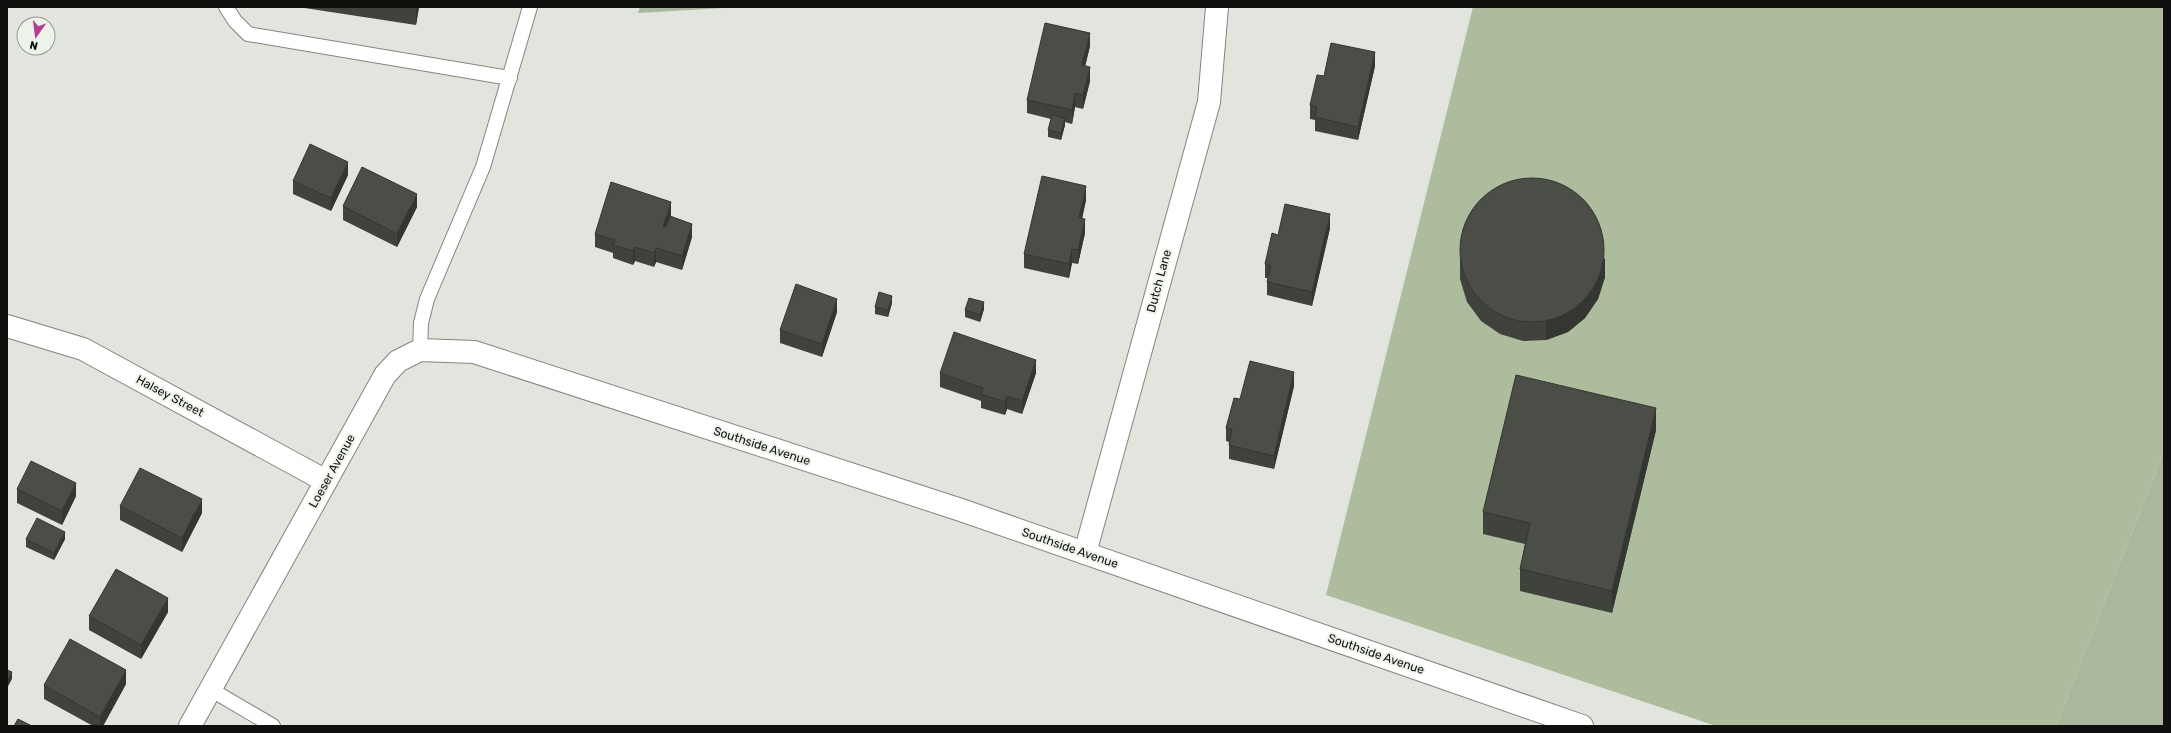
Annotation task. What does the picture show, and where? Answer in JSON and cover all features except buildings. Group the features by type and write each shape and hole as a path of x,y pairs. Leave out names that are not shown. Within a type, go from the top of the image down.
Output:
{"street":[{"name":"Dutch Lane","path":"1085,553 1209,102 1217,7"},
{"name":"Halsey Street","path":"7,326 83,349 326,481"},
{"name":"Loeser Avenue","path":"190,726 385,375 398,361 420,350 474,352 554,378"},
{"name":"Southside Avenue","path":"554,378 961,510 1582,726"}],"lane":[{"path":"226,7 235,21 248,34 510,78"},
{"path":"420,350 421,323 427,299 483,167 530,7"},
{"path":"210,689 273,726"}],"green space":[{"path":"640,7 741,7 638,13"},
{"path":"1473,7 2164,7 2164,451 2056,726 1716,726 1326,595"},
{"path":"2164,451 2164,726 2056,726"}]}
